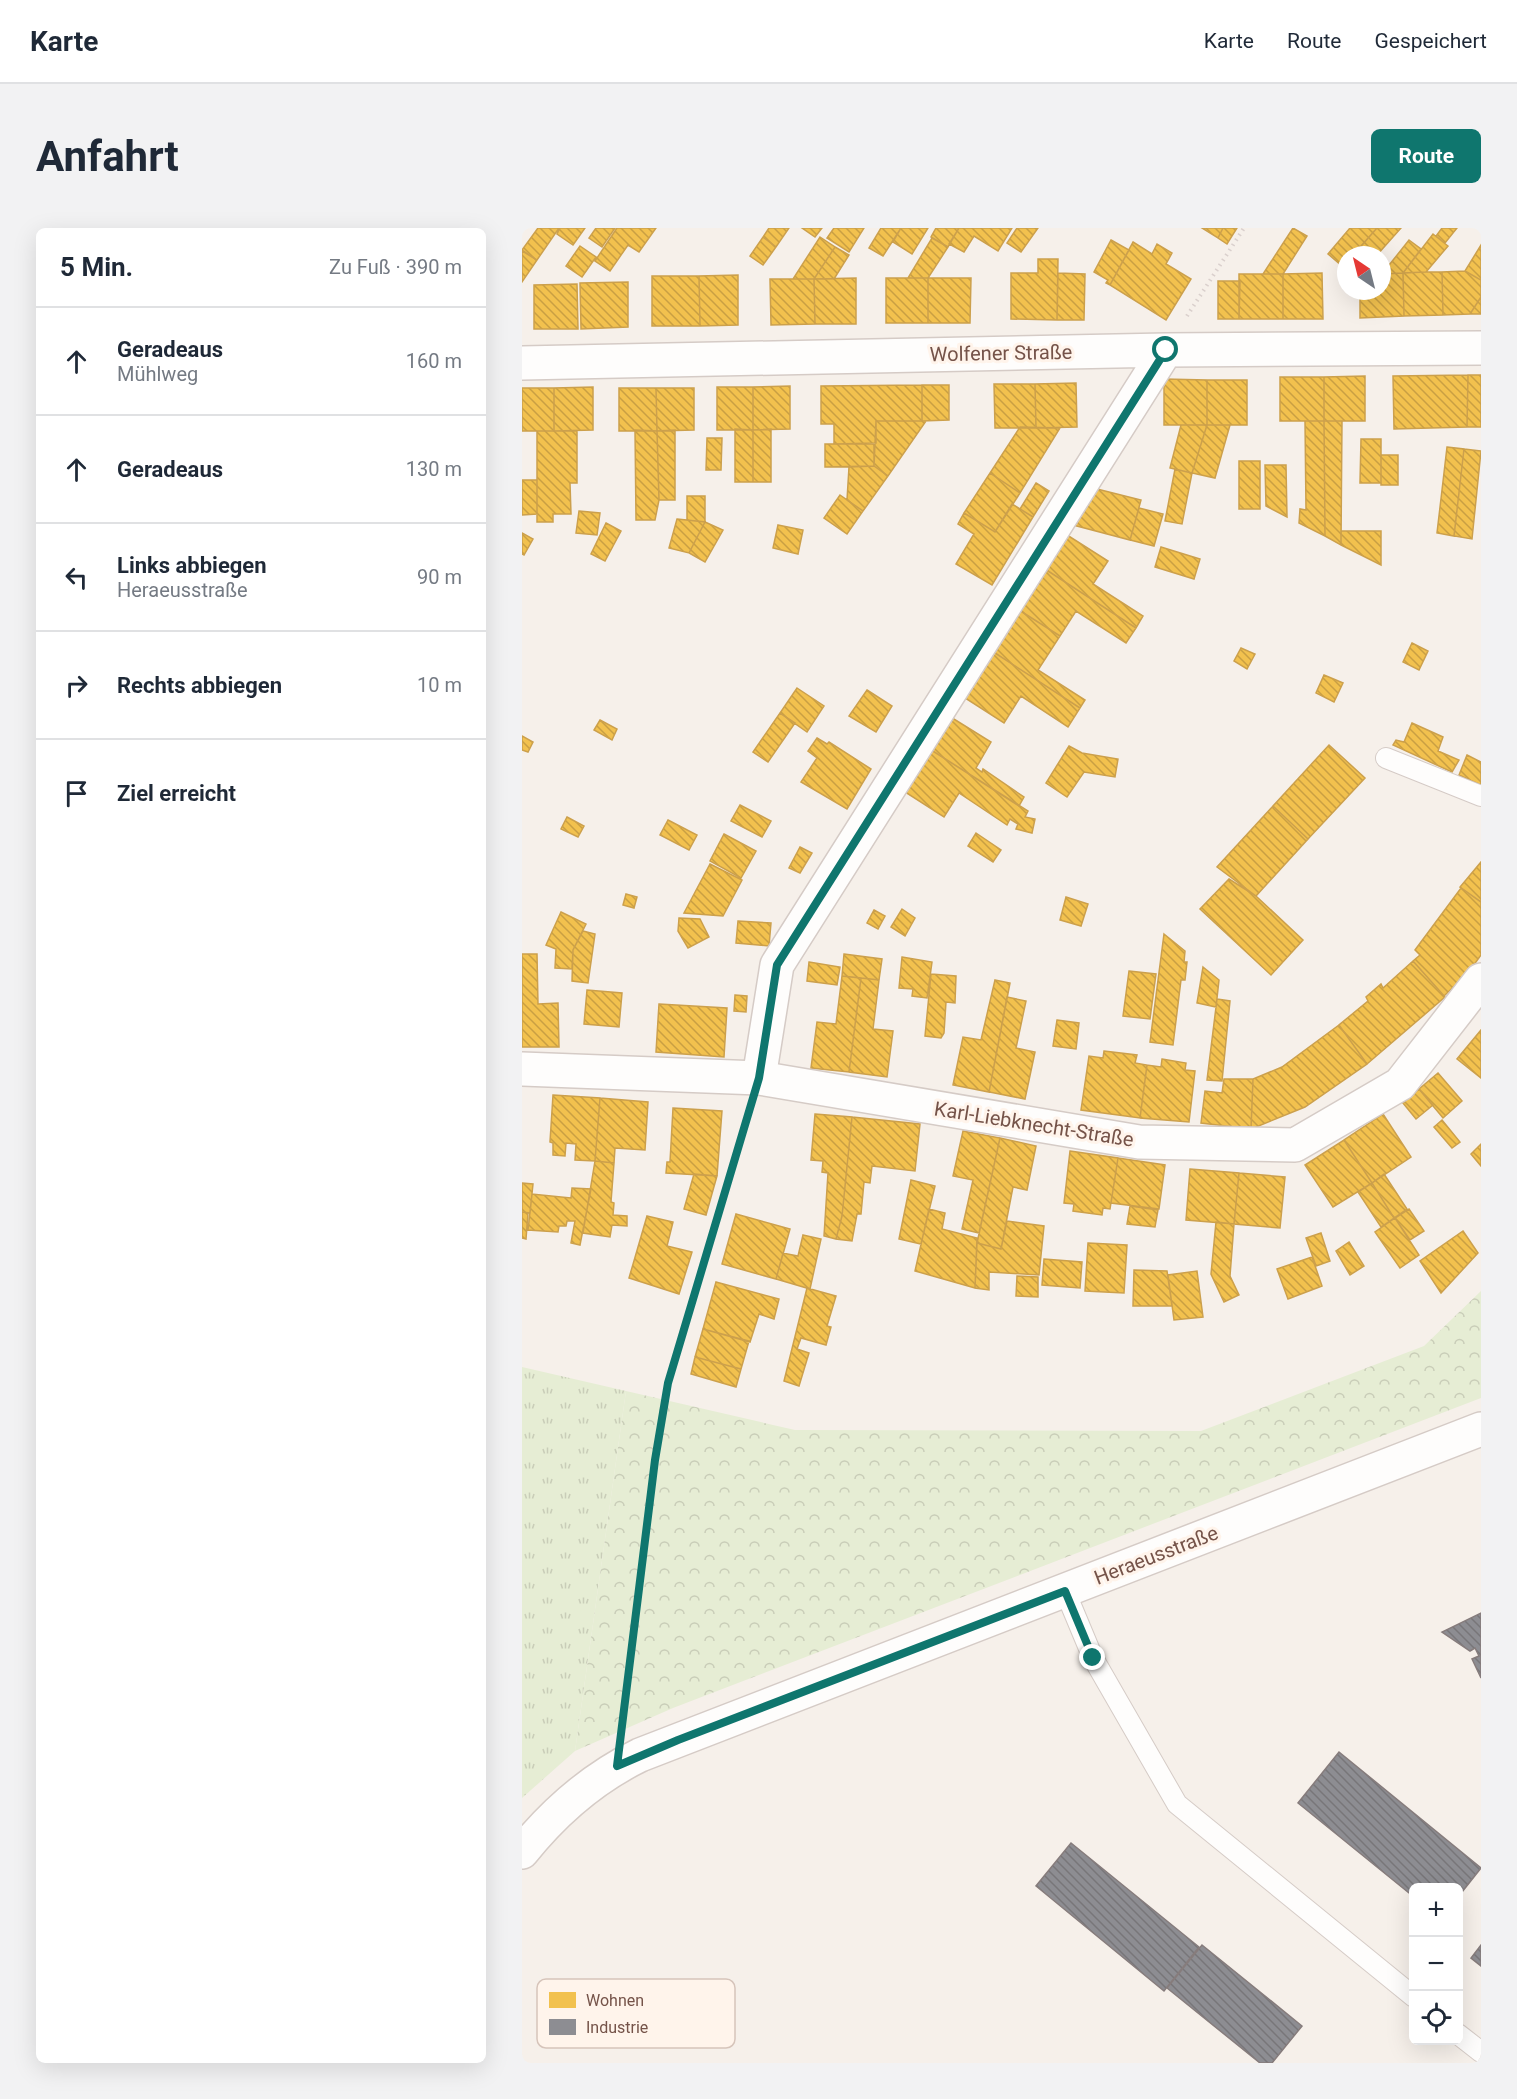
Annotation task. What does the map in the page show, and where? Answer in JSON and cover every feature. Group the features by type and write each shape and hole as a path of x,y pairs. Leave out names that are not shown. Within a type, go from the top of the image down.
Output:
{"street":[{"name":"Wolfener Straße","path":"522,363 1166,350 1481,348"},
{"path":"759,1078 777,965 1166,350"},
{"name":"Karl-Liebknecht-Straße","path":"522,1069 759,1078 1139,1142 1295,1145 1400,1084 1481,980"},
{"name":"Heraeusstraße","path":"522,1852 540,1829 564,1807 588,1786 617,1766 678,1740 1481,1429"}],"lane":[{"path":"1386,758 1481,796"},
{"path":"1065,1591 1093,1658 1177,1804 1409,1994"},
{"path":"1463,2038 1481,2052"}],"path":[{"path":"1166,350 1244,228"},
{"path":"617,1766 655,1460 668,1383 759,1078"}],"green space":[{"path":"1481,1291 1481,1398 673,1708 575,1751 626,1391 795,1430 1201,1431 1424,1346"},
{"path":"522,1367 626,1391 575,1751 522,1798"}],"building: Wohnen":[{"path":"538,228 559,228 537,260 522,250"},
{"path":"560,228 585,228 573,245 557,234"},
{"path":"596,228 615,228 602,247 589,238"},
{"path":"617,228 656,228 639,252 628,245 610,271 595,261"},
{"path":"769,228 789,228 776,247 763,237"},
{"path":"802,228 822,228 815,237"},
{"path":"834,228 864,228 849,252 827,238"},
{"path":"881,228 901,228 883,256 869,248"},
{"path":"901,228 928,228 912,254 893,242"},
{"path":"936,228 959,228 948,247 931,237"},
{"path":"959,228 1012,228 998,251 974,236 964,252 949,244"},
{"path":"1017,228 1038,228 1021,252 1007,243"},
{"path":"1202,228 1223,228 1218,238"},
{"path":"1223,228 1237,228 1227,244 1218,238"},
{"path":"1293,228 1307,236 1283,274 1263,274"},
{"path":"1350,228 1377,228 1361,246 1337,246 1337,262 1328,254"},
{"path":"1377,228 1401,228 1385,246 1361,246"},
{"path":"1442,228 1457,228 1445,243 1436,236"},
{"path":"1433,234 1448,246 1426,272 1403,273"},
{"path":"763,237 776,247 763,265 750,256"},
{"path":"820,237 835,247 814,279 793,279"},
{"path":"932,238 948,247 928,278 908,278"},
{"path":"1111,240 1129,250 1110,285 1106,283 1108,280 1094,272"},
{"path":"1409,240 1421,249 1403,273 1391,274 1391,263"},
{"path":"1133,242 1152,254 1157,244 1172,253 1166,264 1191,279 1166,320 1110,285"},
{"path":"1481,245 1481,280 1465,271"},
{"path":"580,246 596,257 582,277 566,266"},
{"path":"835,247 849,255 834,279 814,279"},
{"path":"522,251 537,260 522,282"},
{"path":"1038,259 1058,259 1057,320 1011,319 1011,273 1038,273"},
{"path":"1465,271 1481,280 1481,297 1470,314 1443,315 1442,272"},
{"path":"1442,272 1443,315 1404,316 1403,273"},
{"path":"1058,273 1085,274 1084,320 1057,320"},
{"path":"1322,273 1323,319 1283,319 1283,274"},
{"path":"1403,273 1404,316 1360,318 1360,300 1391,300 1391,274"},
{"path":"1239,274 1283,274 1283,319 1239,319"},
{"path":"738,275 738,325 700,326 699,276"},
{"path":"652,276 699,276 700,326 652,326"},
{"path":"856,278 856,324 815,324 814,279"},
{"path":"886,278 928,278 928,323 886,323"},
{"path":"928,278 971,278 970,323 928,323"},
{"path":"770,279 814,279 815,324 771,325"},
{"path":"1218,281 1240,281 1239,319 1218,319"},
{"path":"628,282 628,327 581,329 580,283"},
{"path":"577,284 578,329 534,329 534,285"},
{"path":"1481,297 1481,314 1470,314"},
{"path":"1468,375 1481,375 1481,427 1467,427"},
{"path":"1468,375 1467,427 1394,429 1393,376"},
{"path":"1365,376 1365,421 1324,421 1324,377"},
{"path":"1280,377 1324,377 1324,421 1280,421"},
{"path":"1164,379 1207,380 1207,425 1164,425"},
{"path":"1207,380 1247,380 1247,425 1207,425"},
{"path":"1076,383 1077,427 1036,428 1035,384"},
{"path":"994,384 1035,384 1036,428 995,428"},
{"path":"922,385 922,421 876,421 876,443 834,444 834,424 821,424 821,386"},
{"path":"922,385 949,385 949,420 922,421"},
{"path":"790,386 790,429 753,430 753,387"},
{"path":"593,387 593,430 554,431 554,388"},
{"path":"717,387 753,387 753,430 717,430"},
{"path":"522,388 554,388 554,431 522,431"},
{"path":"619,388 656,388 657,431 619,431"},
{"path":"656,388 694,388 694,430 657,431"},
{"path":"876,421 926,421 888,476 874,466"},
{"path":"1305,421 1324,421 1325,536 1299,523 1300,509 1306,510"},
{"path":"1324,421 1342,421 1341,545 1325,536"},
{"path":"1181,425 1207,425 1192,473 1170,468"},
{"path":"1207,425 1230,425 1215,478 1192,473"},
{"path":"1020,427 1060,428 1020,493 990,473"},
{"path":"735,429 753,430 753,482 735,482"},
{"path":"771,429 771,482 753,482 753,430"},
{"path":"635,430 657,431 659,500 655,520 636,520"},
{"path":"675,430 675,500 659,500 657,431"},
{"path":"537,431 577,431 577,483 570,483 571,514 553,514 553,522 537,522"},
{"path":"707,438 722,438 721,470 706,470"},
{"path":"1361,439 1381,439 1381,483 1360,483"},
{"path":"825,444 874,444 874,466 825,467"},
{"path":"1447,447 1464,449 1454,536 1437,533"},
{"path":"1464,449 1481,451 1472,539 1454,536"},
{"path":"1381,455 1398,455 1398,485 1381,485"},
{"path":"1239,461 1260,461 1260,509 1239,509"},
{"path":"1265,465 1286,465 1287,517 1266,506"},
{"path":"874,466 888,476 863,511 847,500 849,467"},
{"path":"1175,469 1192,473 1182,524 1165,521"},
{"path":"990,473 1020,493 995,532 964,513"},
{"path":"522,480 537,480 537,514 522,515"},
{"path":"1036,483 1049,491 1033,517 1020,509"},
{"path":"1097,489 1141,500 1130,540 1073,525"},
{"path":"840,495 863,511 847,534 824,518"},
{"path":"687,496 705,496 705,522 687,520"},
{"path":"1012,504 1033,517 992,585 956,564 974,534 958,524 964,513 995,532"},
{"path":"1139,508 1163,514 1154,546 1130,540"},
{"path":"579,511 600,513 597,535 576,533"},
{"path":"677,519 705,522 689,553 669,548"},
{"path":"705,522 723,530 705,562 689,553"},
{"path":"606,523 621,531 605,561 591,554"},
{"path":"778,525 803,530 798,554 773,548"},
{"path":"1341,531 1381,531 1381,565 1341,545"},
{"path":"522,533 533,539 524,555 522,554"},
{"path":"1067,535 1108,561 1093,584 1143,616 1136,628 1045,569"},
{"path":"1161,547 1200,559 1194,579 1155,567"},
{"path":"1045,569 1136,628 1126,643 1076,611 1060,636 1019,610"},
{"path":"1019,610 1060,636 1038,670 1085,700 1080,708 992,651"},
{"path":"1412,643 1428,651 1419,670 1403,662"},
{"path":"1241,648 1255,654 1247,669 1234,661"},
{"path":"992,651 1080,708 1068,727 1021,696 1004,723 962,696"},
{"path":"1324,675 1343,683 1334,702 1316,693"},
{"path":"797,688 824,706 807,732 780,713"},
{"path":"867,690 892,706 876,732 849,716"},
{"path":"780,713 795,723 768,762 753,752"},
{"path":"949,716 991,742 976,768 982,772 983,769 1024,797 1019,806 928,748"},
{"path":"600,720 617,729 612,740 594,730"},
{"path":"1412,723 1443,737 1438,751 1459,760 1452,772 1393,745 1396,740 1404,742"},
{"path":"522,736 533,742 528,752 522,750"},
{"path":"817,738 827,744 829,742 871,769 847,809 801,782 817,758 808,751"},
{"path":"1329,745 1365,778 1308,839 1273,806"},
{"path":"1069,746 1082,753 1118,759 1115,777 1084,772 1067,797 1046,783"},
{"path":"928,748 1028,811 1025,817 1035,819 1032,833 1016,829 1018,824 1010,819 1007,825 959,793 944,817 902,790"},
{"path":"1467,755 1481,762 1481,785 1459,775"},
{"path":"740,805 771,821 762,837 731,821"},
{"path":"1273,806 1308,839 1256,896 1217,867"},
{"path":"567,817 584,826 578,837 561,829"},
{"path":"668,820 697,835 689,850 660,835"},
{"path":"976,833 1001,850 993,862 968,846"},
{"path":"724,834 756,851 741,878 710,861"},
{"path":"800,847 812,853 800,873 789,868"},
{"path":"1481,862 1481,902 1460,887"},
{"path":"710,864 742,880 723,916 684,913"},
{"path":"1229,879 1256,896 1303,940 1271,975 1200,909"},
{"path":"1461,888 1481,902 1481,955 1468,973 1444,996 1413,961 1420,955 1415,950"},
{"path":"626,894 637,897 634,908 623,905"},
{"path":"1066,897 1088,904 1081,926 1060,920"},
{"path":"902,909 915,918 905,936 891,927"},
{"path":"874,910 885,916 878,929 867,923"},
{"path":"561,912 586,924 573,950 572,969 555,968 556,949 546,945"},
{"path":"679,918 700,919 709,937 688,948 678,931"},
{"path":"738,921 771,923 769,946 736,943"},
{"path":"583,931 595,934 588,983 572,981 573,950"},
{"path":"1164,934 1185,951 1184,962 1187,962 1185,980 1181,980 1173,1045 1150,1042"},
{"path":"522,954 537,954 538,1004 558,1003 559,1047 522,1047"},
{"path":"844,954 882,959 879,980 842,976"},
{"path":"902,957 932,962 927,998 912,996 913,989 899,988"},
{"path":"1413,961 1445,997 1367,1064 1339,1025 1368,1001 1366,997 1381,984 1383,988"},
{"path":"809,962 840,967 837,985 807,981"},
{"path":"1203,967 1219,980 1216,1007 1197,1003"},
{"path":"1129,971 1156,974 1150,1019 1123,1016"},
{"path":"931,974 956,976 955,1003 946,1002 944,1033 941,1038 925,1036"},
{"path":"842,976 861,978 849,1072 811,1068 817,1022 836,1024"},
{"path":"861,978 879,980 873,1029 893,1031 887,1077 849,1072"},
{"path":"995,980 1010,983 989,1092 953,1085 963,1037 981,1040"},
{"path":"587,990 622,993 619,1027 584,1024"},
{"path":"735,995 747,996 746,1012 734,1011"},
{"path":"1007,997 1026,1001 1016,1048 1035,1052 1025,1099 989,1092"},
{"path":"1217,999 1230,1001 1222,1081 1207,1080"},
{"path":"659,1004 727,1008 724,1057 656,1052"},
{"path":"1057,1020 1079,1023 1076,1049 1053,1046"},
{"path":"1339,1025 1367,1064 1305,1107 1251,1129 1253,1079 1282,1067"},
{"path":"1481,1030 1481,1078 1457,1059"},
{"path":"1104,1051 1137,1055 1135,1063 1147,1065 1140,1118 1081,1110 1089,1056 1103,1058"},
{"path":"1162,1059 1186,1063 1185,1070 1195,1071 1189,1122 1140,1118 1147,1065 1161,1067"},
{"path":"1438,1073 1462,1101 1443,1118 1419,1089"},
{"path":"1224,1079 1253,1079 1251,1129 1201,1123 1205,1091 1222,1093"},
{"path":"1419,1089 1433,1105 1416,1119 1403,1103"},
{"path":"553,1095 600,1098 595,1161 575,1160 576,1144 566,1143 565,1156 553,1155 553,1143 550,1142"},
{"path":"600,1098 648,1102 645,1150 615,1148 614,1163 595,1161"},
{"path":"673,1108 722,1111 717,1176 666,1173 667,1162 670,1162"},
{"path":"815,1114 852,1117 842,1216 836,1239 824,1236 828,1173 822,1172 823,1161 811,1160"},
{"path":"1383,1114 1411,1157 1372,1183 1344,1140"},
{"path":"852,1117 920,1124 915,1171 872,1166 870,1183 864,1182 861,1214 857,1214 852,1241 836,1239 842,1216"},
{"path":"1442,1120 1460,1142 1452,1148 1434,1127"},
{"path":"963,1131 1000,1138 979,1233 962,1229 973,1180 953,1176"},
{"path":"1000,1138 1036,1146 1027,1190 1013,1187 1001,1249 977,1243"},
{"path":"1344,1140 1372,1183 1333,1207 1305,1165"},
{"path":"1481,1144 1481,1166 1471,1154"},
{"path":"1070,1151 1118,1158 1110,1209 1103,1208 1102,1215 1073,1211 1074,1204 1064,1203"},
{"path":"1118,1158 1165,1165 1159,1209 1111,1203"},
{"path":"595,1161 614,1163 611,1202 614,1203 613,1215 627,1216 627,1226 612,1225 610,1237 583,1233"},
{"path":"1190,1169 1239,1173 1234,1224 1186,1220"},
{"path":"1239,1173 1285,1177 1280,1228 1234,1224"},
{"path":"694,1174 717,1176 706,1215 684,1209"},
{"path":"1384,1174 1407,1209 1394,1218 1372,1183"},
{"path":"911,1180 935,1186 921,1244 899,1239"},
{"path":"522,1183 533,1184 530,1213 522,1212"},
{"path":"1372,1183 1394,1218 1381,1227 1358,1192"},
{"path":"572,1188 591,1189 580,1245 571,1243 575,1221 567,1221 566,1226 559,1226 558,1232 528,1230 532,1194 571,1198"},
{"path":"1130,1206 1158,1210 1155,1227 1127,1224"},
{"path":"929,1209 945,1213 942,1229 977,1238 975,1288 915,1271"},
{"path":"1409,1209 1424,1231 1410,1240 1395,1218"},
{"path":"522,1212 528,1213 526,1239 522,1238"},
{"path":"736,1214 790,1229 776,1279 722,1264"},
{"path":"647,1216 673,1222 667,1246 692,1252 679,1294 629,1278"},
{"path":"1395,1218 1419,1255 1400,1268 1375,1232"},
{"path":"1007,1221 1044,1226 1039,1275 989,1272 989,1290 975,1288 977,1243 1001,1249"},
{"path":"1216,1222 1234,1224 1230,1276 1239,1295 1224,1302 1211,1274"},
{"path":"1463,1231 1478,1253 1441,1293 1420,1261"},
{"path":"1321,1233 1330,1261 1316,1266 1306,1238"},
{"path":"803,1235 821,1239 810,1289 776,1279 783,1253 798,1256"},
{"path":"1349,1242 1364,1266 1350,1275 1336,1251"},
{"path":"1088,1243 1127,1245 1124,1293 1085,1291"},
{"path":"1312,1257 1322,1286 1288,1299 1277,1269"},
{"path":"1044,1259 1082,1262 1080,1288 1042,1285"},
{"path":"1134,1270 1167,1271 1172,1306 1133,1306"},
{"path":"1197,1271 1203,1317 1174,1320 1168,1275"},
{"path":"1017,1276 1038,1277 1038,1297 1016,1296"},
{"path":"716,1282 779,1299 774,1319 759,1314 750,1342 703,1329"},
{"path":"807,1288 836,1296 827,1326 831,1327 826,1345 801,1338 797,1349 809,1353 799,1386 784,1381"},
{"path":"703,1329 749,1341 741,1369 695,1357"},
{"path":"695,1357 741,1369 736,1387 691,1374"}],"building: Industrie":[{"path":"1481,1613 1481,1678 1472,1659 1479,1656 1475,1648 1470,1651 1442,1632"},
{"path":"1339,1752 1481,1868 1463,1891 1463,1883 1409,1883 1409,1893 1298,1803"},
{"path":"1071,1843 1199,1947 1164,1991 1036,1886"},
{"path":"1202,1945 1302,2026 1272,2063 1260,2063 1167,1988"},
{"path":"1481,1945 1481,1966 1471,1958"}],"route":[{"path":"1093,1658 1065,1591 678,1740 617,1766 655,1460 668,1383 759,1078 777,965 1166,350"}]}
